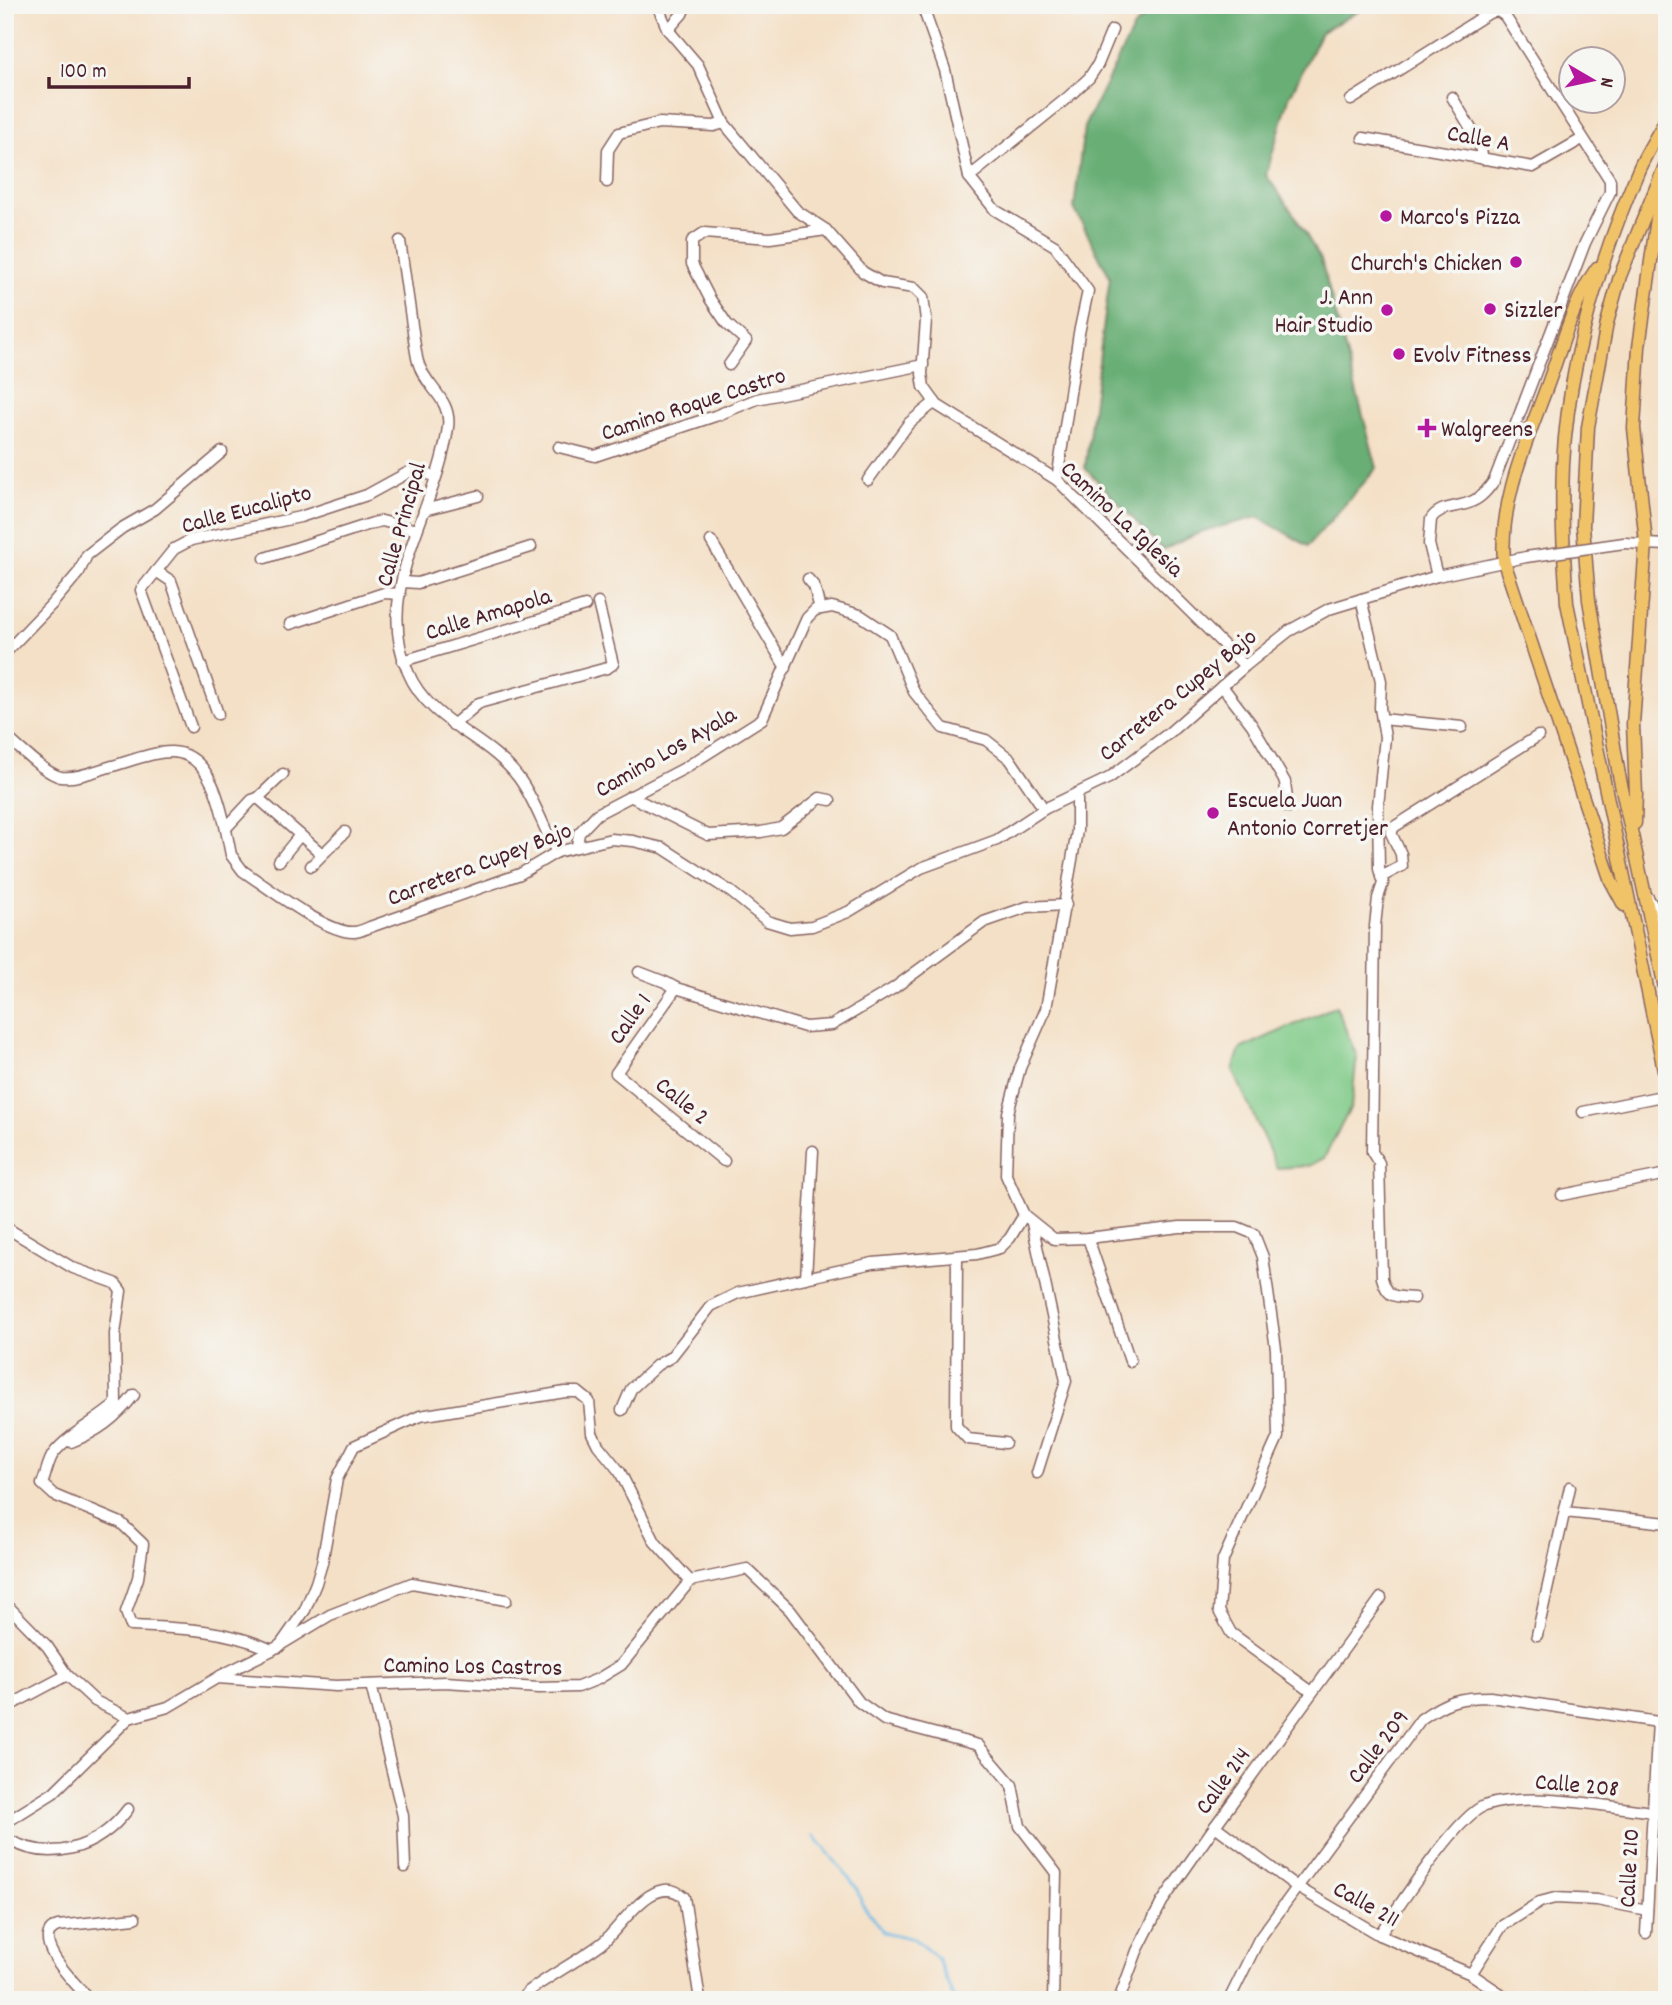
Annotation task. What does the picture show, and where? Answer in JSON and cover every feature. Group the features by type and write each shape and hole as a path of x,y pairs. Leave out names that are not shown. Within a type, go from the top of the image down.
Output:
{"main road":[{"path":"1667,117 1640,166 1603,259 1585,320 1569,408 1563,463 1562,530 1567,603 1667,1084"},
{"path":"1634,837 1636,794 1633,724 1646,543 1634,428 1639,347 1666,163"},
{"path":"1666,163 1620,276 1610,312 1588,427 1584,526 1589,600 1619,775 1667,997"},
{"path":"1603,259 1578,300 1511,489 1502,538 1504,562 1611,881 1631,919"}],"street":[{"path":"657,5 668,30 698,65 724,122 797,211 826,230 863,272 882,283 914,288 923,297 926,320 924,387 935,402 909,423 868,480"},
{"path":"668,30 686,5"},
{"path":"922,5 945,71 969,177 995,209 1055,246 1088,291 1079,332 1057,480"},
{"path":"1351,100 1489,13 1497,11 1505,16 1610,180 1610,192 1585,243 1494,481 1485,493 1472,502 1441,509 1431,519 1429,544 1437,576"},
{"path":"969,177 1067,99 1089,78 1112,30"},
{"path":"1452,97 1479,142 1483,159"},
{"path":"607,182 608,150 619,133 659,123 714,126 724,122"},
{"name":"Calle A","path":"1363,138 1533,167 1582,139"},
{"path":"729,365 746,341 727,324 710,299 692,264 692,241 704,233 770,238 826,230"},
{"name":"Calle Principal","path":"400,241 418,362 427,381 447,408 448,425 435,477 405,561 397,640 409,677 434,709 505,763 519,777 557,852"},
{"name":"Camino Roque Castro","path":"559,447 595,456 757,399 923,365"},
{"name":"Camino La Iglesia","path":"935,402 1057,480 1245,666"},
{"path":"5,653 36,624 79,572 87,555 122,528 155,509 222,452"},
{"name":"Calle Eucalipto","path":"191,727 141,590 174,549 191,540 300,517 367,495 409,472 417,471 435,477"},
{"path":"424,510 478,496"},
{"path":"265,558 382,521 417,530"},
{"path":"711,541 786,668"},
{"name":"Carretera Cupey Bajo","path":"5,736 60,777 81,775 172,752 190,756 210,777 226,828 231,855 243,870 315,918 330,926 355,932 520,874 557,852 611,839 663,848 732,892 767,921 790,928 812,926 848,912 921,867 997,840 1044,809 1109,778 1169,733 1289,631 1329,609 1437,576 1526,557 1624,543 1667,545"},
{"path":"289,624 531,547"},
{"path":"156,571 171,581 218,714"},
{"path":"808,579 814,586 820,609 832,607 860,615 890,635 914,692 943,728 986,740 1010,759 1044,809"},
{"path":"1362,599 1381,681 1385,737 1378,806 1379,869 1383,883 1378,898 1375,926 1372,1152 1379,1163 1382,1278 1386,1291 1394,1297 1414,1298"},
{"path":"453,725 479,704 607,668 612,664 598,603"},
{"name":"Calle Amapola","path":"403,661 585,606"},
{"name":"Camino Los Ayala","path":"577,846 579,833 597,814 683,769 762,719 807,618 820,609"},
{"path":"1222,686 1252,724 1285,782 1289,807"},
{"path":"1382,719 1462,727"},
{"path":"1381,877 1402,866 1401,854 1391,833 1394,827 1538,736"},
{"path":"226,828 252,800 258,798 283,774"},
{"path":"1037,1473 1066,1381 1028,1219 1006,1175 1008,1113 1020,1068 1046,1009 1077,831 1077,793"},
{"path":"629,796 708,835 781,828 820,798 830,800"},
{"path":"258,798 322,854"},
{"path":"311,866 345,832"},
{"path":"279,862 300,835"},
{"path":"1645,893 1661,907 1667,943"},
{"path":"639,972 676,988 804,1027 832,1025 894,988 984,922 1027,907 1066,905"},
{"name":"Calle 1","path":"616,1073 676,988"},
{"name":"Calle 2","path":"616,1073 724,1161"},
{"path":"1583,1112 1667,1095"},
{"path":"806,1278 813,1151"},
{"path":"1562,1195 1667,1174"},
{"path":"1028,1219 1054,1239 1088,1238 1180,1227 1237,1227 1254,1234 1264,1257 1276,1349 1278,1437 1223,1560 1219,1611 1231,1633 1312,1692"},
{"path":"622,1410 631,1389 657,1365 671,1357 711,1306 738,1293 873,1263 977,1254 1000,1248 1028,1219"},
{"path":"5,1227 73,1268 115,1283 121,1292 115,1334 116,1404 98,1421 76,1433 52,1454 43,1484 54,1495 121,1523 143,1544 138,1578 126,1612 131,1626 205,1629 276,1648"},
{"path":"1088,1238 1130,1361"},
{"path":"957,1256 956,1426 968,1439 1005,1443"},
{"path":"276,1648 305,1609 316,1583 337,1479 354,1446 420,1416 578,1392 589,1401 592,1433 598,1445 620,1472 655,1542 690,1581 747,1569 790,1610 859,1702 884,1720 978,1745 1012,1785 1020,1826 1056,1873 1053,2000"},
{"path":"62,1446 104,1427 119,1415 134,1395"},
{"path":"1537,1634 1570,1487"},
{"path":"1564,1512 1667,1523"},
{"name":"Camino Los Castros","path":"217,1678 336,1686 445,1682 539,1689 578,1687 621,1665 690,1581"},
{"path":"5,1823 53,1793 129,1718 168,1707 330,1615 412,1583 506,1600"},
{"name":"Calle 214","path":"1119,2000 1137,1951 1162,1902 1381,1598"},
{"path":"5,1603 47,1646 67,1675 95,1701 129,1718"},
{"path":"5,1708 67,1675"},
{"path":"371,1685 403,1816 405,1867"},
{"name":"Calle 209","path":"1229,2000 1259,1940 1297,1887 1422,1719 1442,1704 1464,1697 1490,1697 1658,1722"},
{"name":"Calle 210","path":"1646,1933 1658,1722"},
{"name":"Calle 208","path":"1379,1935 1453,1832 1482,1807 1530,1798 1667,1814"},
{"path":"5,1838 41,1852 58,1852 102,1836 128,1809"},
{"name":"Calle 211","path":"1215,1826 1297,1887 1379,1935 1471,1974 1510,2000"},
{"path":"520,2000 529,1990 603,1942 645,1899 664,1891 679,1893 684,1897 700,2000"},
{"path":"1471,1974 1502,1926 1540,1902 1555,1898 1597,1900 1647,1910"},
{"path":"89,2000 48,1949 49,1933 52,1928 58,1926 135,1918"},
{"path":"1574,2000 1587,1997 1595,2000"}],"green space":[{"path":"1157,5 1370,5 1321,32 1289,98 1266,175 1321,260 1377,468 1308,546 1258,517 1203,531 1163,550 1085,468 1110,277 1074,208 1084,127 1134,27"},
{"path":"1336,1006 1357,1057 1351,1107 1324,1158 1309,1166 1277,1168 1233,1070 1240,1049"}],"waterway":[{"path":"814,1835 856,1887 862,1904 883,1932 914,1939 938,1959 954,2000"}],"place":[{"name":"Marco's Pizza","path":"1386,216"},
{"name":"Church's Chicken","path":"1516,262"},
{"name":"Sizzler","path":"1490,309"},
{"name":"J. Ann Hair Studio","path":"1387,310"},
{"name":"Evolv Fitness","path":"1399,354"},
{"name":"Walgreens","path":"1427,428"},
{"name":"Escuela Juan Antonio Corretjer","path":"1213,813"}]}
